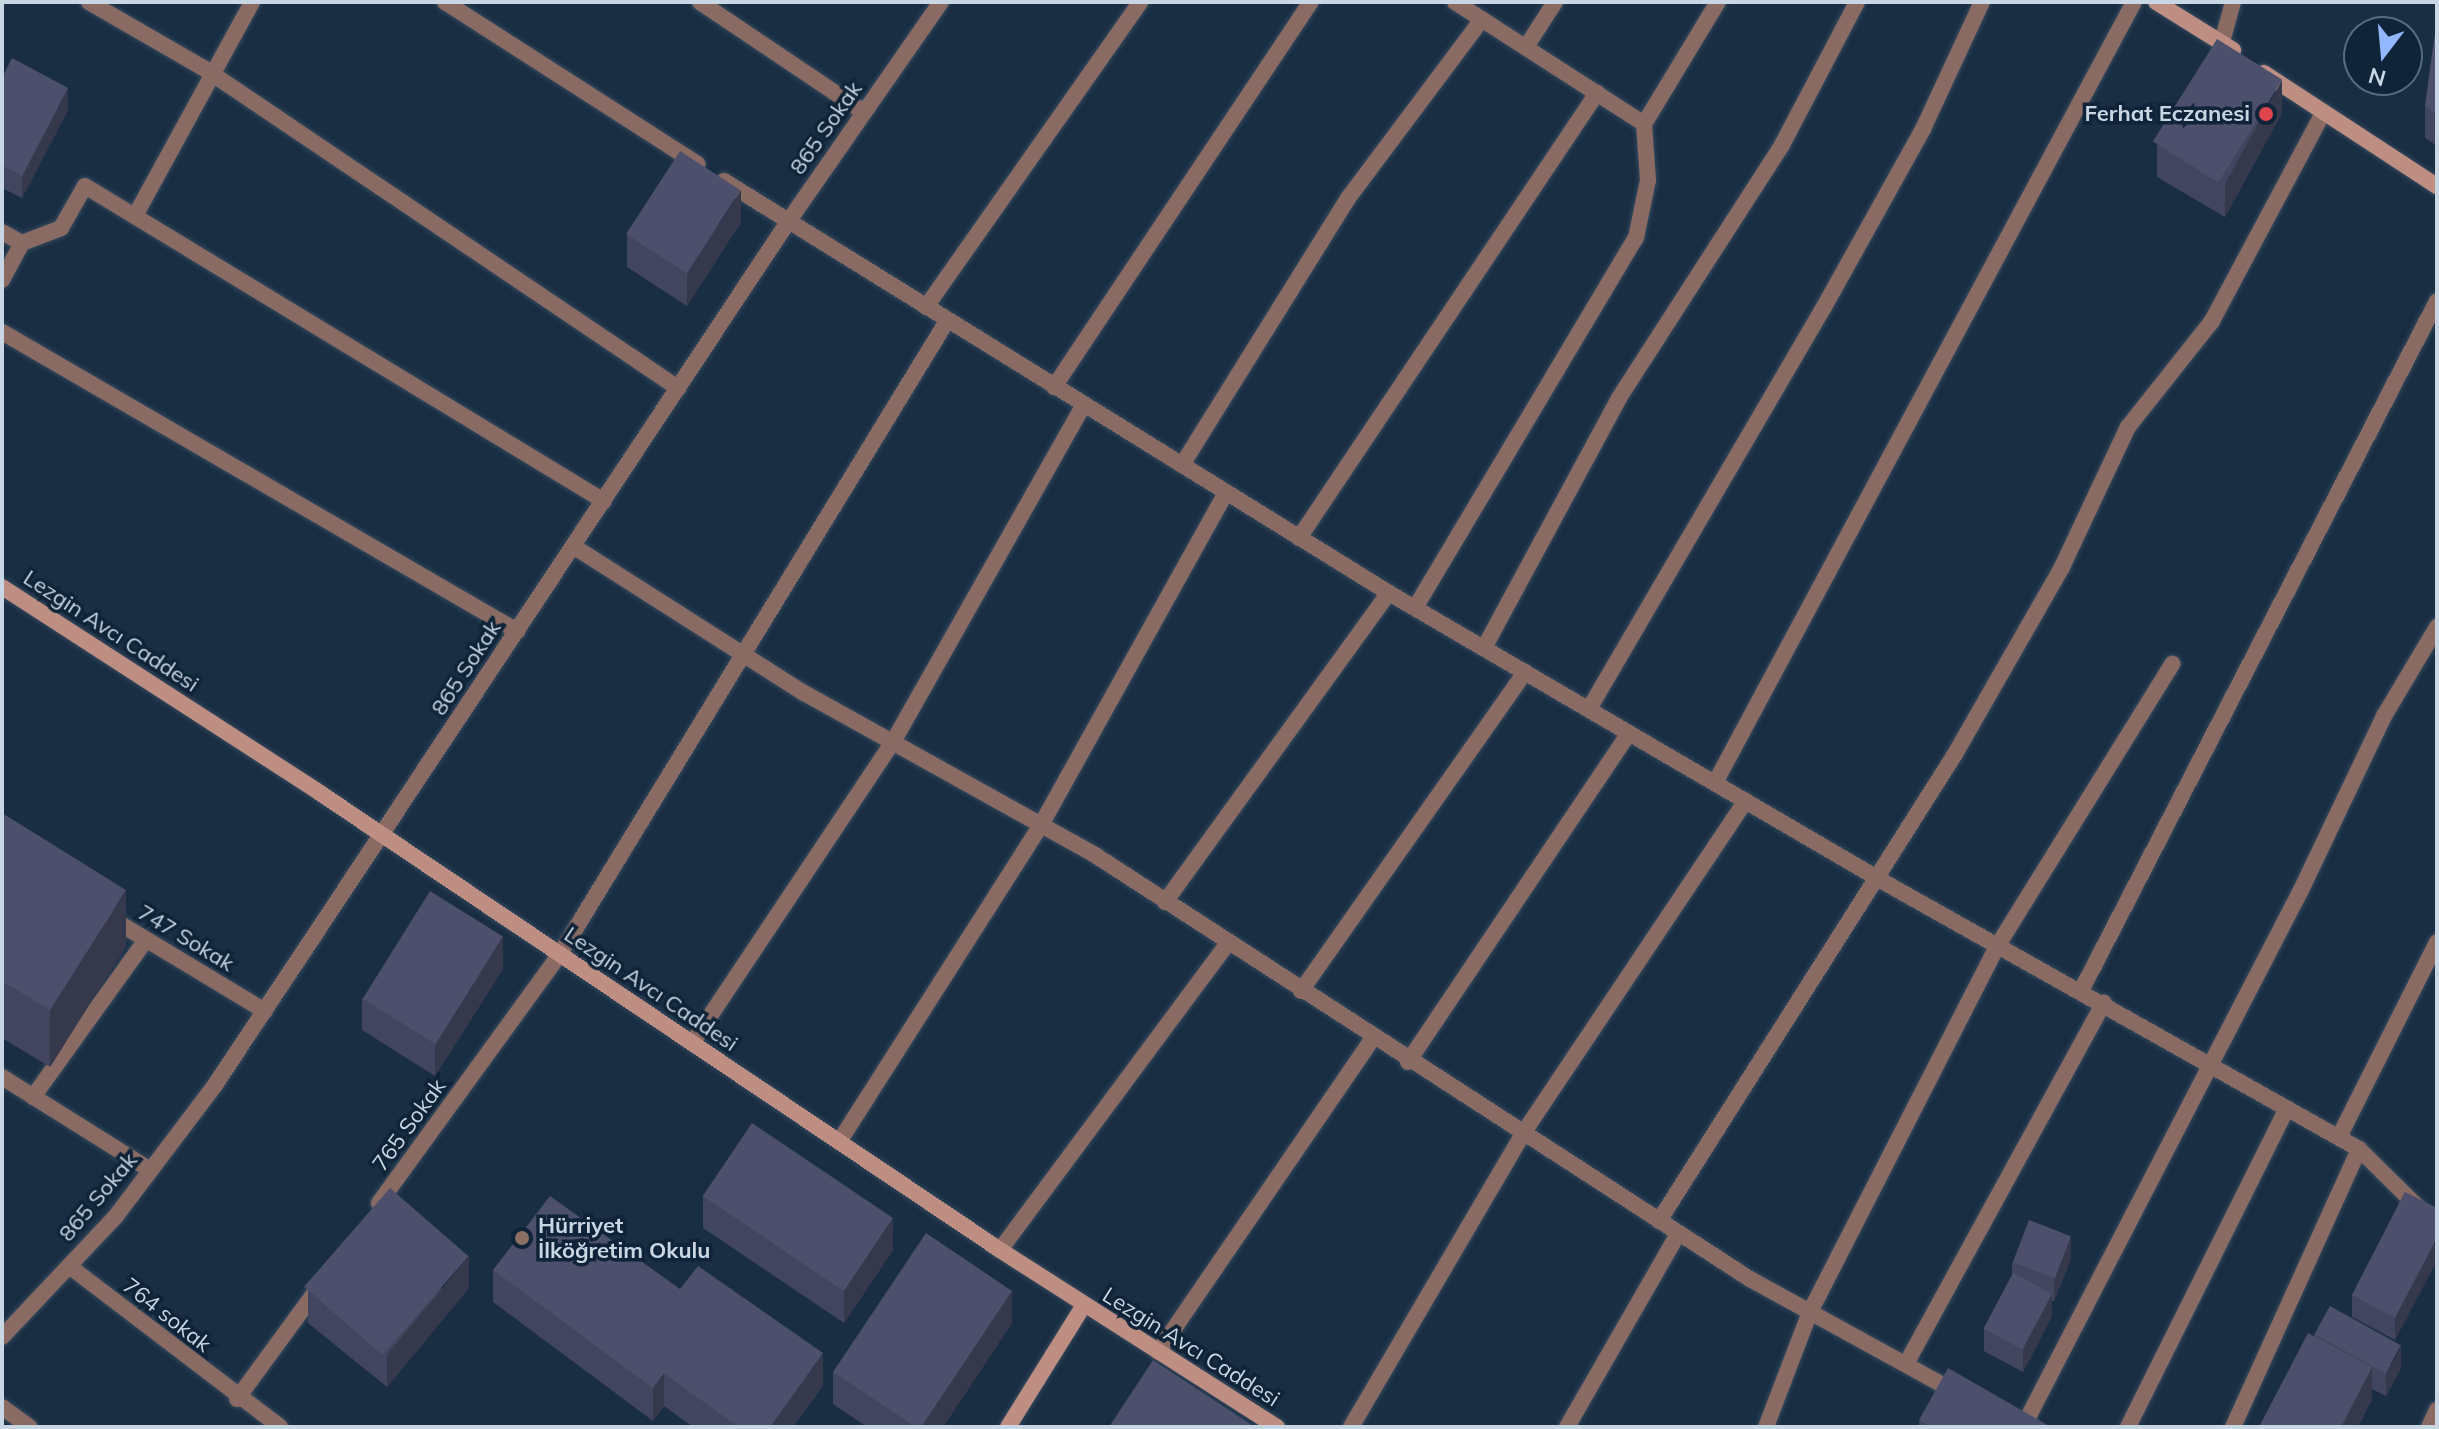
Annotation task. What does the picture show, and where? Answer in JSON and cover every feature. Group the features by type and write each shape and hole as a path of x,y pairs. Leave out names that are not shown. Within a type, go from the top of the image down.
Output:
{"street":[{"path":"89,2 214,75 678,388"},
{"path":"135,216 252,2"},
{"path":"445,2 788,222 1389,593 1878,878 2359,1149 2437,1226"},
{"path":"700,2 864,112"},
{"name":"865 Sokak","path":"2,1337 69,1266 150,1170 265,1011 788,222 939,2"},
{"path":"926,307 1140,2"},
{"path":"1054,387 1311,2"},
{"path":"1455,2 1644,124"},
{"path":"1526,47 1555,2"},
{"path":"1415,608 1636,238 1648,180 1644,124 1718,2"},
{"path":"1484,648 1619,398 1782,145 1857,2"},
{"path":"1589,709 1824,307 1923,129 1982,2"},
{"path":"1715,783 2134,2"},
{"path":"2156,2 2222,42 2322,115 2437,186"},
{"path":"2222,42 2233,2"},
{"path":"1182,465 1349,197 1482,19"},
{"path":"1299,538 1597,93"},
{"path":"1659,1221 1878,878 2062,567 2128,427 2212,321 2322,115"},
{"path":"2,280 22,243 61,228 85,186 604,501"},
{"path":"2,232 22,243"},
{"path":"2081,991 2437,301"},
{"name":"765 Sokak","path":"367,1221 560,954 947,321"},
{"path":"2,332 517,631"},
{"path":"692,1043 893,742 1084,405"},
{"path":"839,1142 1041,825 1226,493"},
{"path":"573,546 745,655 1041,825 1165,902 1678,1234 1969,1400"},
{"name":"Lezgin Avcı Caddesi","path":"2,587 382,835 1000,1250 1277,1427"},
{"path":"1165,902 1389,593"},
{"path":"2016,1425 2210,1064 2384,716 2437,627"},
{"path":"1766,1427 1810,1312 1998,945 2172,664"},
{"path":"1301,991 1525,672"},
{"path":"1408,1062 1629,733"},
{"path":"1351,1427 1522,1135 1746,801"},
{"name":"747 Sokak","path":"93,908 265,1011"},
{"path":"33,1097 146,940"},
{"path":"2339,1137 2437,942"},
{"path":"1000,1250 1228,943"},
{"path":"1906,1364 2104,1003"},
{"path":"1158,1352 1373,1038"},
{"path":"2,1077 150,1170"},
{"path":"2128,1427 2287,1108"},
{"path":"2233,1427 2359,1149"},
{"path":"1567,1427 1678,1234"},
{"name":"764 sokak","path":"69,1266 237,1399"},
{"path":"280,1427 237,1399 330,1272"},
{"path":"1008,1427 1084,1305"},
{"path":"2,1407 30,1427"},
{"path":"2429,1427 2437,1410"}],"building":[{"path":"2437,19 2437,114 2425,106"},
{"path":"2217,39 2282,80 2218,182 2153,142"},
{"path":"12,58 68,88 22,176 2,165 2,78"},
{"path":"680,151 740,190 686,273 626,234"},
{"path":"2,813 126,890 50,1010 2,981"},
{"path":"430,891 503,937 436,1044 363,999"},
{"path":"752,1123 893,1218 844,1291 703,1196"},
{"path":"390,1188 468,1256 383,1355 304,1287"},
{"path":"2405,1192 2437,1208 2437,1238 2395,1318 2352,1295"},
{"path":"550,1196 680,1289 698,1266 823,1353 770,1427 738,1427 664,1373 653,1388 493,1270"},
{"path":"2029,1220 2071,1236 2055,1278 2013,1262"},
{"path":"926,1233 1012,1291 921,1427 916,1427 833,1372"},
{"path":"2013,1273 2052,1294 2022,1349 1983,1329"},
{"path":"2330,1306 2401,1345 2385,1373 2314,1334"},
{"path":"2308,1333 2372,1367 2341,1427 2259,1427"},
{"path":"1153,1360 1255,1427 1109,1427"},
{"path":"1948,1368 2051,1427 1931,1427 1919,1420"}],"place":[{"name":"Ferhat Eczanesi","path":"2266,114"},
{"name":"Hürriyet İlköğretim Okulu","path":"522,1238"}]}
